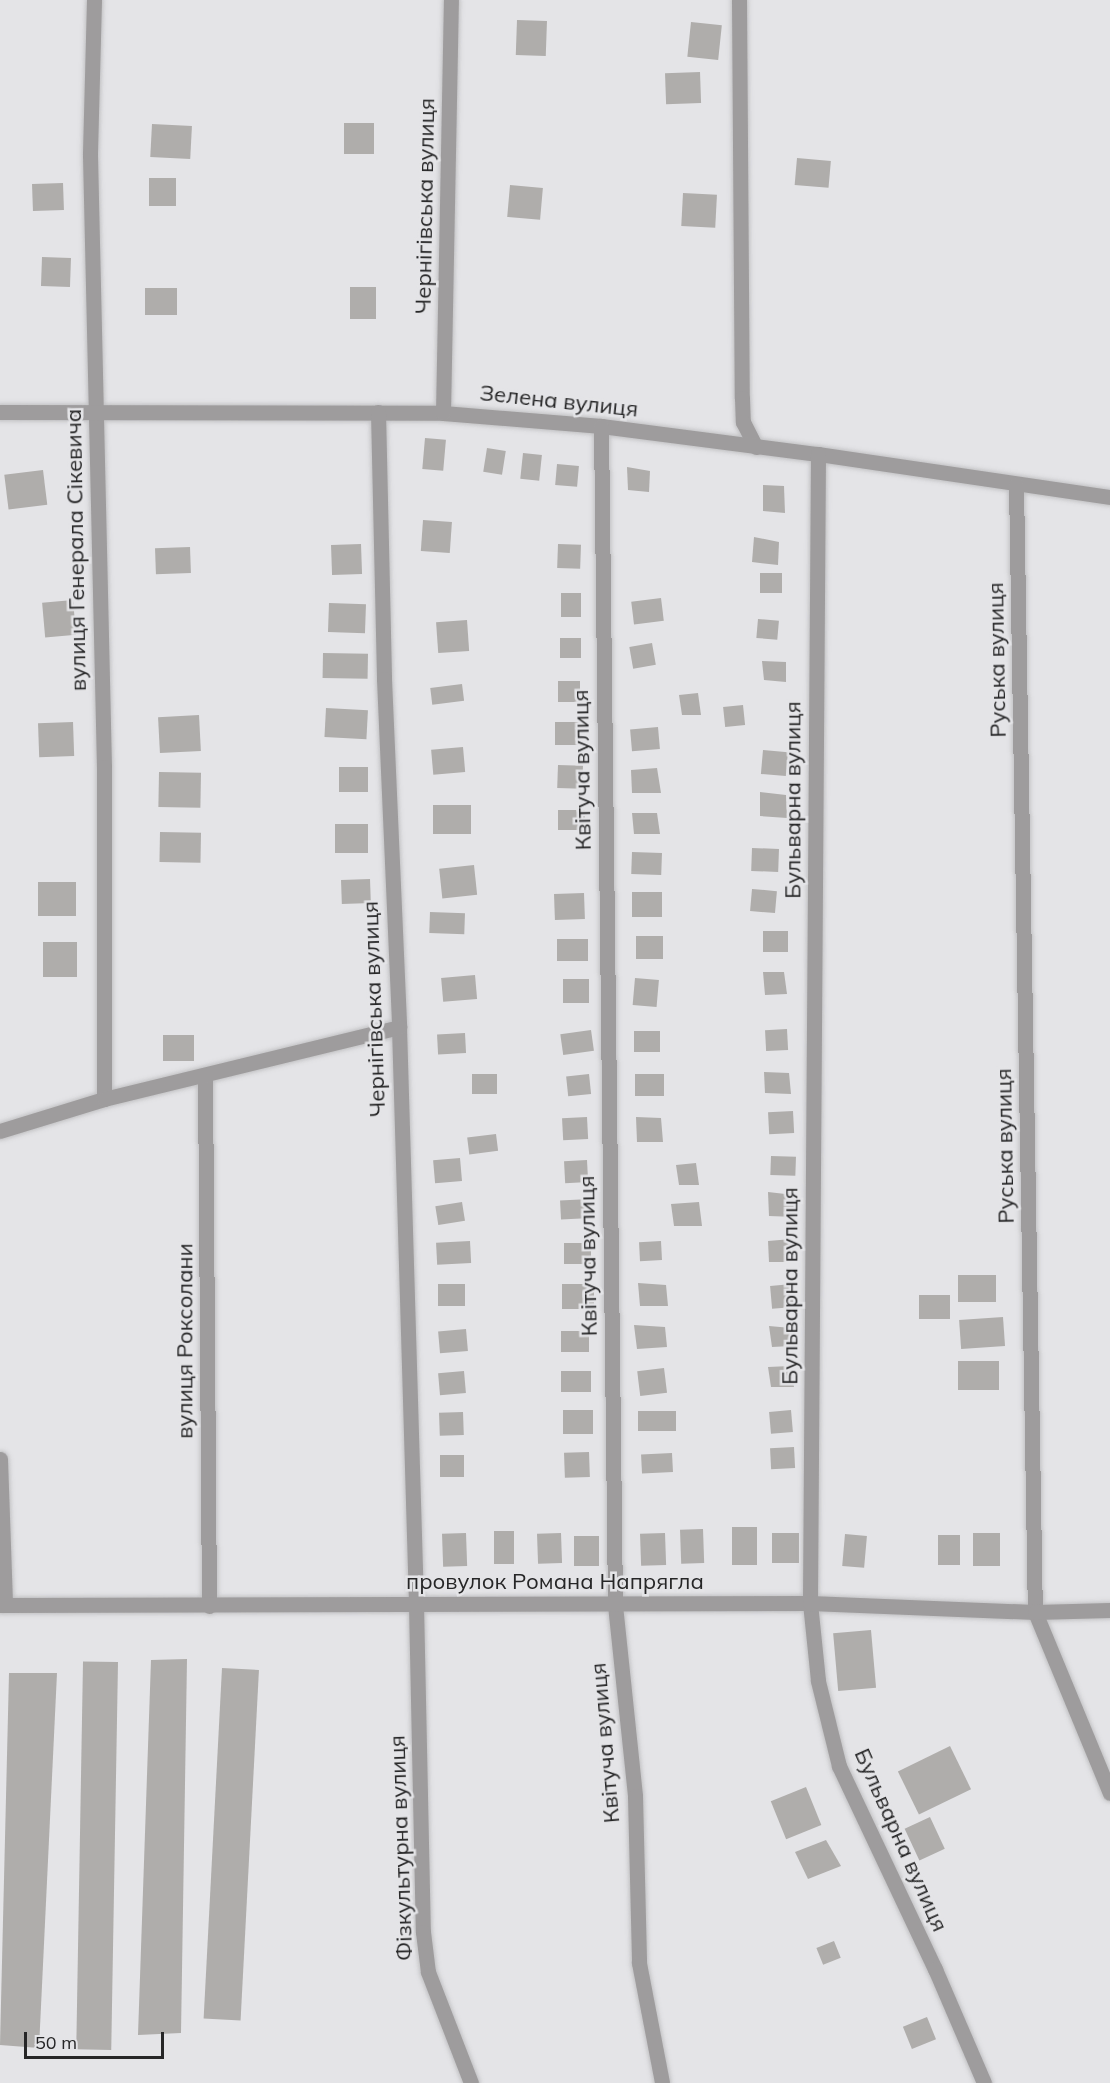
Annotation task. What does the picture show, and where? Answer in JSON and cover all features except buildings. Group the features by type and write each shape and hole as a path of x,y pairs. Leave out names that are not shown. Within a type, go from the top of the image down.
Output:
{"street":[{"name":"вулиця Генерала Сікевича","path":"93,0 90,155 104,767 104,1099"},
{"name":"Чернігівська вулиця","path":"443,413 451,0"},
{"path":"739,0 742,398 743,422 756,447"},
{"name":"Зелена вулиця","path":"0,412 443,413 601,426 818,454 1110,497"},
{"name":"Чернігівська вулиця","path":"378,412 384,679 399,1027 416,1604"},
{"name":"Квітуча вулиця","path":"601,426 615,1605 635,1796 639,1963 662,2083"},
{"name":"Бульварна вулиця","path":"818,454 810,1603 818,1681 839,1766 935,1969 984,2083"},
{"name":"Руська вулиця","path":"1016,484 1035,1611 1110,1793"},
{"path":"0,1131 104,1099 399,1027"},
{"name":"вулиця Роксолани","path":"205,1075 209,1606"},
{"path":"0,1459 2,1605"},
{"name":"провулок Романа Напрягла","path":"2,1605 810,1603 1035,1611 1110,1610"},
{"name":"Фізкультурна вулиця","path":"416,1604 423,1932 428,1972 471,2083"}]}
